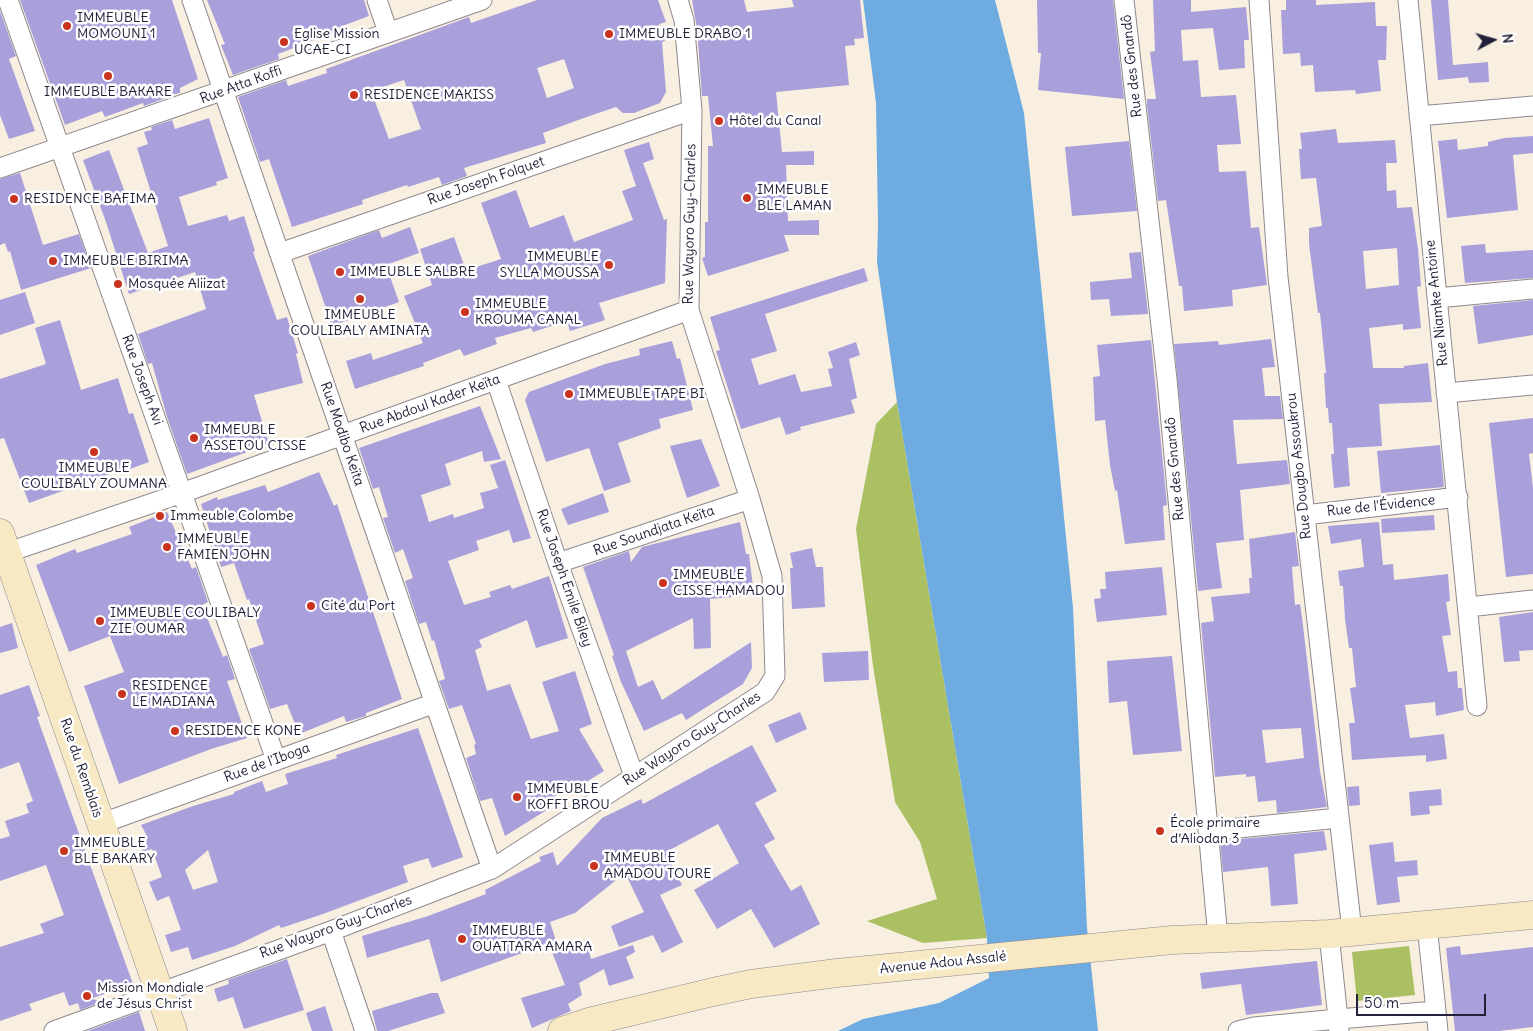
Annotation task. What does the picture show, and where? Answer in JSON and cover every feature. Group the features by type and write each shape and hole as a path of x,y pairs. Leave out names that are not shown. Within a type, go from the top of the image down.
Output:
{"street":[{"name":"Rue Joseph Avi","path":"8,0 276,760"},
{"name":"Rue Modibo Keïta","path":"192,0 492,868"},
{"path":"378,0 388,32"},
{"name":"Rue Atta Koffi","path":"0,168 224,92 482,0"},
{"name":"Rue Wayoro Guy-Charles","path":"54,1031 160,991 331,931 492,868 766,692 775,676 772,576 750,499 689,310 692,110 684,20 678,0"},
{"name":"Rue des Gnandô","path":"1124,0 1166,379 1218,938"},
{"name":"Rue Dougbo Assoukrou","path":"1259,0 1278,277 1339,818 1341,933 1338,1025"},
{"name":"Rue Niamke Antoine","path":"1408,0 1477,706"},
{"path":"1419,116 1533,106"},
{"name":"Rue Joseph Folquet","path":"280,253 692,110"},
{"path":"1437,298 1533,289"},
{"name":"Rue Abdoul Kader Keïta","path":"2,547 182,493 689,310"},
{"name":"Rue Joseph Emile Biley","path":"496,380 558,564 634,776"},
{"path":"1446,393 1533,385"},
{"name":"Rue de l'Évidence","path":"1305,515 1458,497"},
{"name":"Rue Soundjata Keïta","path":"558,564 750,499"},
{"name":"Rue du Remblais","path":"2,547 173,1031"},
{"path":"1468,607 1533,600"},
{"name":"Rue de l'Iboga","path":"100,824 435,703"},
{"path":"1208,831 1339,818"},
{"name":"Avenue Adou Assalé","path":"562,1031 592,1021 751,984 1172,940 1341,933 1533,916"},
{"path":"1427,925 1438,1031"},
{"path":"331,931 364,1031"},
{"path":"1238,1031 1254,1027 1338,1025 1436,1011"}],"green space":[{"path":"897,402 987,938 923,943 867,921 937,899 920,842 895,802 873,666 856,529 876,424"},
{"path":"1409,946 1415,995 1357,1001 1352,952"}],"water":[{"path":"863,0 995,0 1024,113 1073,608 1087,928 1098,1031 838,1031 863,1019 939,1003 989,978 987,938 897,402 877,262 876,103"}],"building":[{"path":"20,0 172,0 198,79 180,88 180,93 165,96 166,98 144,106 143,103 105,117 102,111 65,125"},
{"path":"207,0 364,0 369,16 337,28 338,31 278,54 279,59 233,75 221,45 225,44"},
{"path":"537,0 658,0 666,22 659,24 665,41 662,42 666,92 660,103 634,113 623,113 616,107 543,133 546,143 464,168 467,176 442,185 439,177 408,187 407,185 362,200 363,204 292,227 269,159 260,162 238,97 286,80 288,86 327,73 326,69 469,17 471,23","holes":["564,59 574,88 547,98 537,68","404,80 421,129 389,139 371,91"]},
{"path":"692,0 744,0 747,12 794,7 792,0 860,0 864,38 854,39 855,45 845,46 849,85 776,92 782,152 814,151 814,165 786,165 788,221 819,220 819,235 784,235 789,251 708,276 702,258 705,257 705,222 708,222 708,146 713,146 708,96 702,96 697,29"},
{"path":"1037,0 1113,0 1124,99 1038,90 1041,53 1038,53"},
{"path":"1153,0 1191,0 1191,12 1246,7 1249,40 1244,40 1245,68 1219,70 1213,28 1181,30 1183,61 1198,60 1201,97 1236,95 1241,144 1217,145 1219,172 1246,171 1251,228 1259,227 1267,285 1232,290 1233,306 1184,311 1182,286 1179,286 1166,200 1158,201 1147,105 1147,99 1156,99 1150,52 1155,51"},
{"path":"1286,0 1316,0 1316,5 1375,2 1376,26 1387,26 1386,60 1378,60 1381,91 1356,94 1355,90 1315,92 1313,65 1301,66 1300,53 1283,54 1281,10 1286,10"},
{"path":"1431,0 1448,0 1453,65 1488,62 1489,82 1469,83 1468,77 1438,80"},
{"path":"0,11 16,56 9,59 35,131 9,139 0,115"},
{"path":"209,118 228,178 216,182 217,185 179,197 188,226 227,215 229,221 244,216 255,251 253,252 277,320 287,317 298,353 296,354 303,383 254,395 269,444 187,474 167,417 152,363 148,364 138,334 206,309 195,272 129,294 106,222 83,160 109,150 148,253 168,246 137,148 148,144 144,132 152,130 151,127 172,120 175,129"},
{"path":"1336,129 1338,143 1395,140 1397,163 1386,163 1387,191 1396,190 1397,208 1412,207 1418,249 1421,286 1417,287 1421,328 1403,330 1403,324 1369,328 1373,368 1404,368 1404,366 1428,363 1432,402 1379,404 1382,446 1347,448 1350,486 1334,488 1331,454 1334,454 1332,423 1329,423 1328,408 1326,408 1324,373 1326,373 1320,313 1318,313 1309,244 1309,228 1322,226 1316,178 1301,179 1299,149 1302,149 1300,133","holes":["1397,248 1399,285 1366,289 1363,251"]},
{"path":"1533,136 1533,153 1513,155 1518,210 1447,218 1438,141 1457,139 1458,150 1488,146 1488,142 1504,138"},
{"path":"1129,141 1137,211 1072,216 1065,147"},
{"path":"649,142 654,159 643,163 664,220 667,219 665,283 599,303 605,320 570,331 567,321 533,332 531,328 495,338 497,344 464,356 460,349 423,363 424,366 355,389 346,361 371,353 373,360 423,343 404,296 432,285 420,249 454,237 465,268 469,266 470,269 501,259 481,203 516,190 530,228 564,215 574,242 633,220 622,191 636,186 624,150"},
{"path":"20,173 43,245 79,234 91,268 21,290 10,251 8,252 5,243 0,245 0,179"},
{"path":"410,227 419,253 386,265 399,302 332,326 308,256 379,230 382,238"},
{"path":"1485,244 1486,253 1533,250 1533,278 1465,283 1461,246"},
{"path":"1141,252 1148,314 1111,316 1109,299 1091,300 1090,282 1132,278 1129,253"},
{"path":"864,268 868,281 765,314 777,351 751,359 759,385 795,374 801,392 832,386 828,369 833,368 828,352 856,342 860,355 849,359 857,398 851,400 855,413 800,427 801,430 786,435 780,417 741,429 716,351 720,350 710,317"},
{"path":"25,292 35,323 0,335 0,300"},
{"path":"1533,300 1533,335 1478,344 1473,306"},
{"path":"60,320 81,390 118,378 129,414 133,413 149,462 29,503 4,438 0,439 0,379 46,364 35,328"},
{"path":"1271,339 1275,367 1262,368 1265,396 1280,396 1283,419 1233,420 1237,464 1287,460 1290,484 1240,490 1244,540 1216,543 1222,588 1198,591 1174,344 1218,341 1219,345"},
{"path":"1151,340 1167,505 1163,506 1165,540 1125,544 1117,490 1115,491 1110,465 1105,420 1095,421 1093,377 1100,376 1097,345"},
{"path":"672,341 677,359 680,358 693,410 659,419 661,428 618,443 631,482 604,491 589,448 546,462 525,400 529,392 605,364 640,355 639,349"},
{"path":"480,406 501,459 484,462 482,451 445,464 451,485 421,495 429,522 453,514 454,518 484,508 480,493 498,488 490,465 505,460 531,538 513,543 509,530 476,541 479,550 448,561 464,605 491,597 489,592 510,585 512,589 549,576 568,638 536,648 527,620 479,640 482,647 475,650 487,691 510,684 531,739 559,731 542,682 575,671 592,724 579,729 604,771 583,784 581,781 546,802 550,808 505,836 492,798 480,801 466,758 476,754 474,745 476,744 462,705 449,709 439,681 445,679 434,640 432,641 426,622 419,624 405,581 413,578 403,549 395,553 383,518 388,517 379,487 373,489 359,448"},
{"path":"1533,418 1533,453 1529,454 1533,488 1533,574 1506,577 1489,423"},
{"path":"701,439 720,486 687,498 670,446"},
{"path":"1440,445 1444,487 1381,493 1377,451"},
{"path":"319,472 334,506 337,504 402,699 366,713 366,716 346,722 344,716 299,734 287,704 270,709 249,649 264,644 249,599 247,600 234,563 221,567 201,504 217,497 218,500 265,485 268,492"},
{"path":"603,493 609,512 568,525 561,509"},
{"path":"167,512 192,569 196,567 208,602 202,605 223,657 227,655 235,679 227,681 247,738 211,749 119,784 84,686 124,672 110,636 69,652 36,565 75,549 77,553 132,534 129,527"},
{"path":"1434,515 1435,530 1382,533 1381,519"},
{"path":"740,522 746,554 749,554 754,595 710,599 711,648 694,649 693,618 626,651 638,687 653,680 662,700 751,642 752,668 743,684 686,720 682,713 644,731 621,682 612,656 614,655 583,567 629,551 631,562 642,547"},
{"path":"1379,522 1383,565 1393,564 1394,580 1448,574 1450,601 1446,602 1451,635 1442,636 1448,672 1457,671 1458,688 1462,688 1464,710 1436,716 1435,702 1405,705 1410,738 1444,734 1447,759 1426,762 1426,755 1352,760 1349,723 1355,723 1350,688 1356,687 1352,648 1349,648 1345,619 1343,586 1340,586 1338,571 1364,567 1361,539 1331,544 1328,526"},
{"path":"1295,532 1299,566 1292,567 1295,605 1300,604 1320,771 1327,807 1277,813 1276,800 1258,802 1255,776 1246,777 1246,774 1215,777 1201,623 1214,621 1211,597 1250,593 1249,578 1252,578 1249,539","holes":["1301,728 1304,758 1266,763 1262,730"]},
{"path":"812,548 816,567 823,567 825,607 792,609 790,568 793,568 790,553"},
{"path":"1162,567 1167,615 1097,622 1094,599 1101,598 1100,589 1106,589 1105,572"},
{"path":"1533,612 1533,650 1519,651 1520,661 1504,662 1499,617"},
{"path":"12,623 18,648 0,653 0,627"},
{"path":"868,651 869,680 824,682 822,653"},
{"path":"1172,656 1182,751 1133,755 1127,701 1109,703 1107,661"},
{"path":"29,685 40,716 37,717 133,984 90,999 104,1001 80,1010 78,1003 69,1006 64,992 29,1004 32,1010 0,1021 0,947 44,933 40,924 64,915 46,865 0,881 0,839 10,836 5,821 29,813 26,804 33,801 19,762 0,769 0,695"},
{"path":"800,712 807,729 776,743 768,725"},
{"path":"418,728 463,857 432,868 428,858 403,866 408,882 281,928 279,925 235,946 192,960 188,947 171,952 165,935 181,930 169,896 157,901 149,882 162,877 152,849 142,852 139,840 146,834 141,825 193,806 234,794 234,792 262,781 266,792 288,784 285,774 337,758 336,755","holes":["208,850 218,882 193,890 185,870"]},
{"path":"752,745 777,791 755,803 775,839 764,845 791,891 801,885 820,924 774,948 751,909 717,929 694,890 739,863 718,824 666,852 682,885 660,895 683,942 662,953 653,935 619,947 611,926 644,912 625,873 575,913 550,922 556,941 441,982 429,939 367,958 362,936 428,916 486,894 485,890 541,861 539,857 553,852 557,866 602,818 641,799 643,804"},
{"path":"1359,786 1360,805 1349,806 1347,787"},
{"path":"1441,789 1442,805 1429,806 1430,814 1411,816 1409,792"},
{"path":"1324,831 1327,850 1294,854 1298,904 1271,906 1268,867 1223,872 1220,841"},
{"path":"1393,842 1395,862 1417,860 1418,875 1397,877 1400,902 1377,905 1369,845"},
{"path":"586,940 591,959 633,945 635,952 626,957 634,978 609,986 604,969 579,983 582,995 568,1004 571,1011 532,1028 521,998 565,985 552,952"},
{"path":"1460,946 1461,955 1533,947 1533,1027 1499,1031 1455,1031 1446,948"},
{"path":"287,959 304,1010 244,1029 233,997 218,1002 214,989 229,984 228,980"},
{"path":"1317,961 1322,1005 1246,1015 1241,984 1202,989 1200,973"},
{"path":"431,993 438,993 445,1013 388,1031 377,1031 372,1011"},
{"path":"325,1006 333,1031 312,1031 306,1013"},
{"path":"139,1012 145,1031 87,1031"}],"place":[{"name":"IMMEUBLE MOMOUNI 1","path":"67,26"},
{"name":"IMMEUBLE DRABO 1","path":"609,34"},
{"name":"Eglise Mission UCAE-CI","path":"284,42"},
{"name":"IMMEUBLE BAKARE","path":"108,76"},
{"name":"RESIDENCE MAKISS","path":"354,95"},
{"name":"Hôtel du Canal","path":"719,121"},
{"name":"IMMEUBLE BLE LAMAN","path":"747,198"},
{"name":"RESIDENCE BAFIMA","path":"14,199"},
{"name":"IMMEUBLE BIRIMA","path":"53,261"},
{"name":"IMMEUBLE SYLLA MOUSSA","path":"609,265"},
{"name":"IMMEUBLE SALBRE","path":"340,272"},
{"name":"Mosquée Aliizat","path":"118,284"},
{"name":"IMMEUBLE COULIBALY AMINATA","path":"360,299"},
{"name":"IMMEUBLE KROUMA CANAL","path":"465,312"},
{"name":"IMMEUBLE TAPE BI","path":"569,394"},
{"name":"IMMEUBLE ASSETOU CISSE","path":"194,438"},
{"name":"IMMEUBLE COULIBALY ZOUMANA","path":"94,452"},
{"name":"Immeuble Colombe","path":"160,516"},
{"name":"IMMEUBLE FAMIEN JOHN","path":"167,547"},
{"name":"IMMEUBLE CISSE HAMADOU","path":"663,583"},
{"name":"Cité du Port","path":"311,606"},
{"name":"IMMEUBLE COULIBALY ZIE OUMAR","path":"100,621"},
{"name":"RESIDENCE LE MADIANA","path":"122,694"},
{"name":"RESIDENCE KONE","path":"175,731"},
{"name":"IMMEUBLE KOFFI BROU","path":"517,797"},
{"name":"École primaire d’Aliodan 3","path":"1160,831"},
{"name":"IMMEUBLE BLE BAKARY","path":"64,851"},
{"name":"IMMEUBLE AMADOU TOURE","path":"594,866"},
{"name":"IMMEUBLE OUATTARA AMARA","path":"462,939"},
{"name":"Mission Mondiale de Jésus Christ","path":"87,996"}]}
